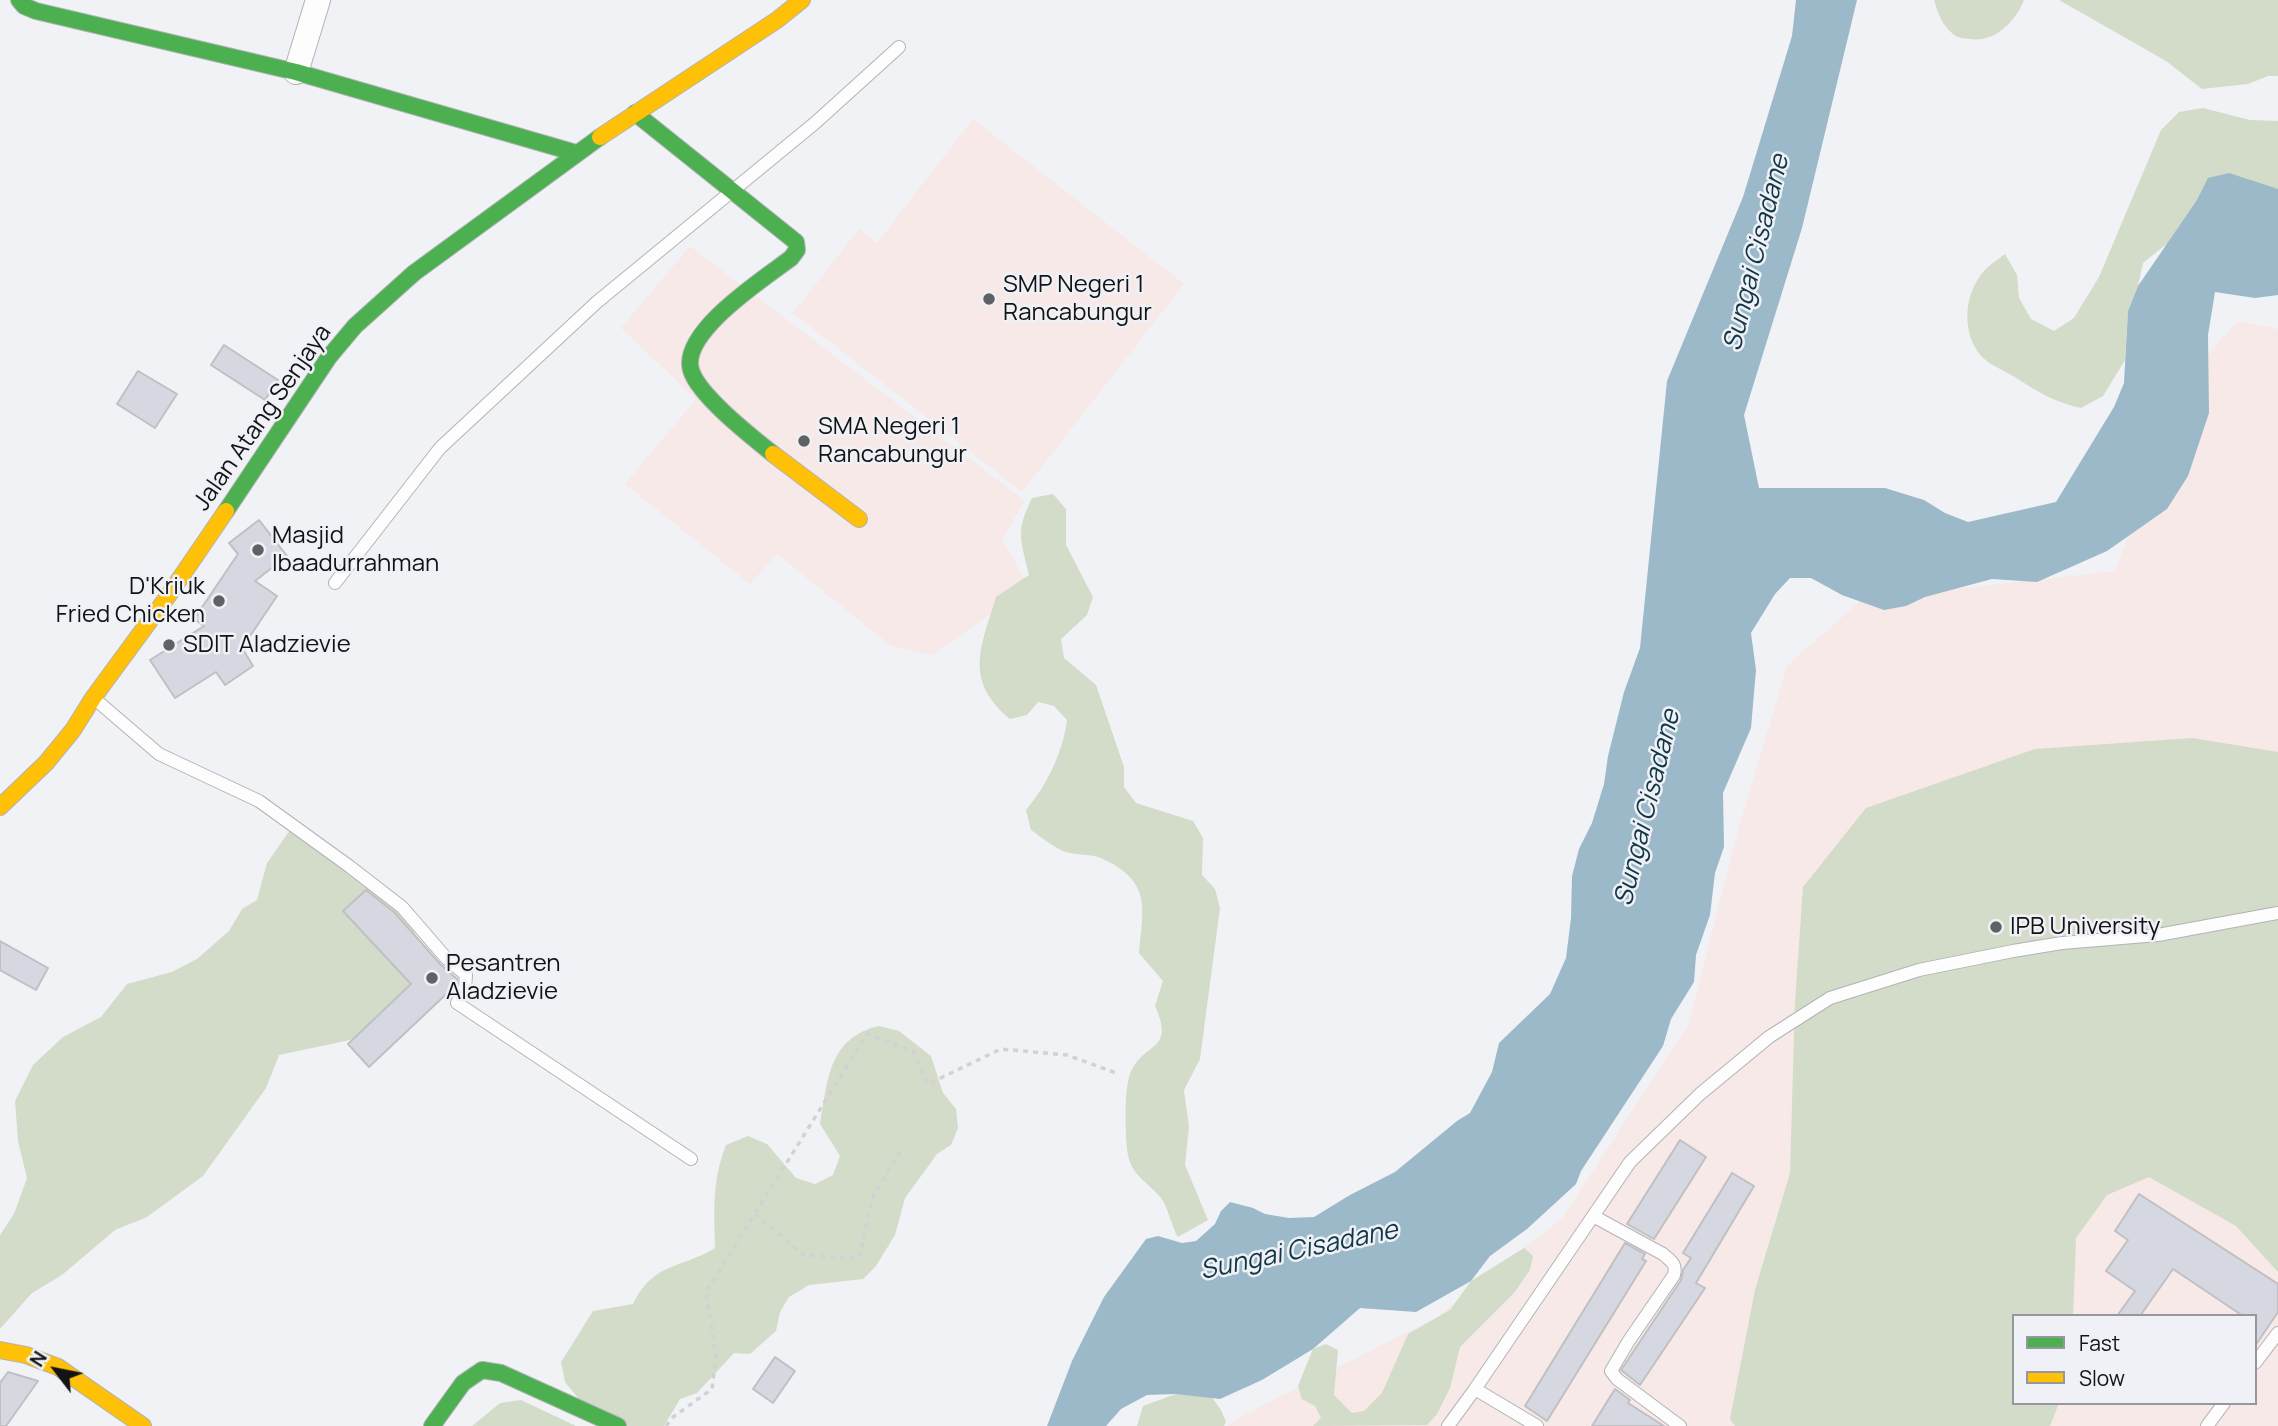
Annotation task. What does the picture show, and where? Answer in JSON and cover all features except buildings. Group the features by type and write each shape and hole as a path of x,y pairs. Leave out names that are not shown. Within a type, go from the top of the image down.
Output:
{"street":[{"path":"19,0 24,6 36,11 296,72 576,153"},
{"path":"296,72 318,0"},
{"name":"Jalan Atang Senjaya","path":"0,807 46,763 73,730 93,698 168,596 329,357 355,326 414,273 576,153 802,0"},
{"path":"635,113 796,242 797,250 791,258 712,323 695,344 691,371 704,391 782,462 859,519"},
{"path":"0,1350 26,1355 58,1367 143,1426"},
{"path":"432,1426 463,1383 482,1370 501,1373 618,1426"}],"lane":[{"path":"335,583 440,448 597,302 815,122 899,47"},
{"path":"93,698 159,754 258,801 349,866 402,907 447,959 466,975 465,989 457,1003 691,1158"},
{"path":"1448,1426 1630,1162 1700,1094 1769,1037 1830,998 1919,970 2013,951 2063,943 2158,935 2278,914"},
{"path":"1593,1216 1663,1254 1676,1268 1611,1371 1617,1379 1681,1426"},
{"path":"2257,1360 2278,1333"},
{"path":"1475,1389 1537,1426"},
{"path":"2207,1426 2223,1405"}],"path":[{"path":"666,1426 673,1417 712,1389 716,1357 706,1292 867,1034 913,1051 928,1084 1001,1049 1067,1055 1119,1074"},
{"path":"755,1214 804,1255 859,1258 873,1196 903,1147"}],"shaded area":[{"name":"SMP Negeri 1 Rancabungur","path":"973,119 1184,284 1022,492 793,313 859,229 877,243"},
{"name":"SMA Negeri 1 Rancabungur","path":"690,246 1025,501 1002,539 1029,587 932,655 891,646 777,554 750,584 625,484 696,399 621,328"},
{"name":"IPB University","path":"2238,321 2278,329 2278,1426 1227,1426 1437,1317 1562,1218 1688,1026 1739,827 1787,666 1862,599 2115,571 2189,375"}],"green space":[{"path":"1934,0 2024,0 2003,29 1987,38 1969,39 1960,38 1949,30 1943,23"},
{"path":"2059,0 2278,0 2278,76 2268,76 2248,84 2202,89 2166,61"},
{"path":"2203,108 2250,120 2278,121 2278,201 2164,246 2143,263 2128,311 2125,360 2103,396 2081,408 2048,397 1981,356 1974,346 1968,323 1970,298 1980,276 2005,254 2017,275 2019,298 2031,319 2054,331 2074,318 2099,277 2161,130 2179,112"},
{"path":"1053,494 1066,509 1066,545 1093,597 1087,615 1061,639 1064,658 1096,685 1124,767 1124,787 1136,803 1193,821 1203,838 1202,875 1215,889 1220,908 1200,1059 1184,1090 1189,1127 1185,1165 1208,1220 1178,1237 1163,1201 1133,1168 1127,1147 1126,1102 1130,1074 1142,1056 1160,1039 1162,1032 1155,1006 1163,981 1139,953 1141,896 1129,876 1117,867 1096,856 1063,851 1031,830 1026,810 1053,768 1067,720 1054,706 1038,702 1027,715 1010,719 995,705 981,676 981,647 996,597 1029,575 1021,536 1023,519 1032,498"},
{"path":"2192,738 2278,752 2278,1272 2236,1226 2149,1177 2107,1195 2076,1238 2073,1314 2012,1314 2012,1405 2058,1405 2050,1426 1735,1426 1730,1419 1755,1290 1790,1173 1795,1002 1803,887 1866,808 2035,749"},
{"path":"290,830 328,844 393,892 414,926 417,962 413,998 384,1022 350,1040 279,1055 266,1088 203,1176 147,1217 115,1230 62,1275 32,1293 0,1329 0,1235 14,1214 27,1178 18,1141 15,1101 33,1065 63,1037 101,1017 127,984 172,972 197,959 229,931 242,909 257,900 267,863"},
{"path":"879,1026 899,1031 931,1056 943,1093 956,1109 958,1128 951,1145 937,1154 905,1198 895,1235 876,1266 863,1279 809,1285 789,1297 780,1312 776,1331 750,1354 734,1353 697,1393 680,1399 664,1426 601,1426 565,1382 561,1362 593,1311 633,1304 649,1280 659,1273 715,1248 716,1183 726,1145 748,1136 767,1144 796,1178 815,1184 833,1175 840,1156 820,1124 833,1063 849,1040"},
{"path":"1524,1248 1533,1256 1530,1270 1514,1293 1460,1347 1450,1388 1437,1414 1427,1425 1313,1426 1321,1418 1315,1406 1302,1399 1298,1386 1313,1349 1326,1344 1338,1350 1334,1395 1352,1413 1364,1411 1382,1393 1408,1334 1450,1310 1471,1281"},
{"path":"1183,1383 1204,1386 1221,1410 1226,1422 1224,1426 1137,1426 1143,1406 1176,1394"},
{"path":"521,1400 576,1426 472,1426 500,1403"}],"water":[{"name":"Sungai Cisadane","path":"1796,0 1857,0 1802,228 1744,415 1759,488 1885,488 1924,500 1945,513 1968,522 2056,502 2114,407 2124,383 2128,311 2138,286 2197,200 2208,178 2229,173 2278,189 2278,295 2255,298 2215,292 2208,335 2209,413 2188,476 2167,509 2107,551 2037,582 1992,579 1925,597 1906,606 1884,610 1842,595 1811,578 1790,578 1775,594 1751,633 1756,670 1751,728 1723,793 1724,847 1715,873 1710,915 1696,955 1694,982 1671,1019 1663,1046 1581,1171 1576,1184 1527,1229 1490,1256 1471,1281 1416,1312 1360,1308 1313,1349 1262,1380 1220,1399 1176,1394 1147,1395 1121,1409 1106,1426 1047,1426 1072,1361 1104,1297 1146,1239 1158,1236 1182,1243 1196,1241 1215,1224 1221,1211 1230,1202 1265,1214 1289,1218 1314,1217 1395,1172 1470,1113 1492,1072 1499,1043 1550,994 1566,958 1572,876 1579,849 1592,823 1604,784 1624,692 1640,648 1667,381 1743,197 1792,36"}],"traffic: fast":[{"path":"19,0 24,6 36,11 296,72 576,153"},
{"path":"635,113 796,242 797,250 791,258 727,307 698,339 691,355 691,370 704,391 727,415 773,454"},
{"path":"226,511 329,357 355,326 414,273 600,137"},
{"path":"432,1426 463,1383 482,1370 501,1373 618,1426"}],"traffic: slow":[{"path":"600,137 777,20 802,0"},
{"path":"773,454 859,519"},
{"path":"0,807 46,763 73,730 226,511"},
{"path":"0,1350 26,1355 58,1367 143,1426"}],"place":[{"name":"SMP Negeri 1 Rancabungur","path":"989,299"},
{"name":"SMA Negeri 1 Rancabungur","path":"804,441"},
{"name":"Masjid Ibaadurrahman","path":"258,550"},
{"name":"D'Kriuk Fried Chicken","path":"219,601"},
{"name":"SDIT Aladzievie","path":"169,645"},
{"name":"IPB University","path":"1996,927"},
{"name":"Pesantren Aladzievie","path":"432,978"}]}
